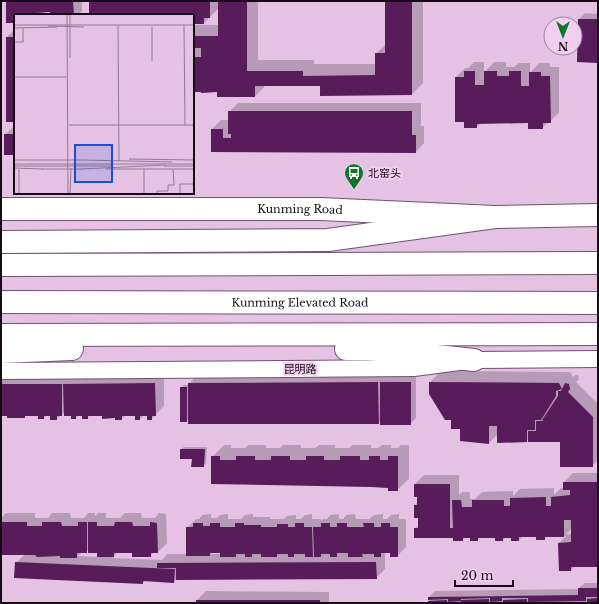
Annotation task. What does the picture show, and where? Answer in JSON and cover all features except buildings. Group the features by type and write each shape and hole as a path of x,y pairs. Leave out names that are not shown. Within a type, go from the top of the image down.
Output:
{"main road":[{"name":"Kunming Road","path":"1,209 320,209 496,217 598,216"},
{"path":"1,242 328,240 496,217"},
{"path":"1,265 598,263"},
{"name":"Kunming Elevated Road","path":"1,302 598,303"},
{"path":"1,335 598,334"},
{"path":"1,352 94,349 370,349 474,360"}],"street":[{"name":"昆明路","path":"1,371 414,368 474,360 598,359"}],"place":[{"name":"北窑头","path":"354,190"}]}
